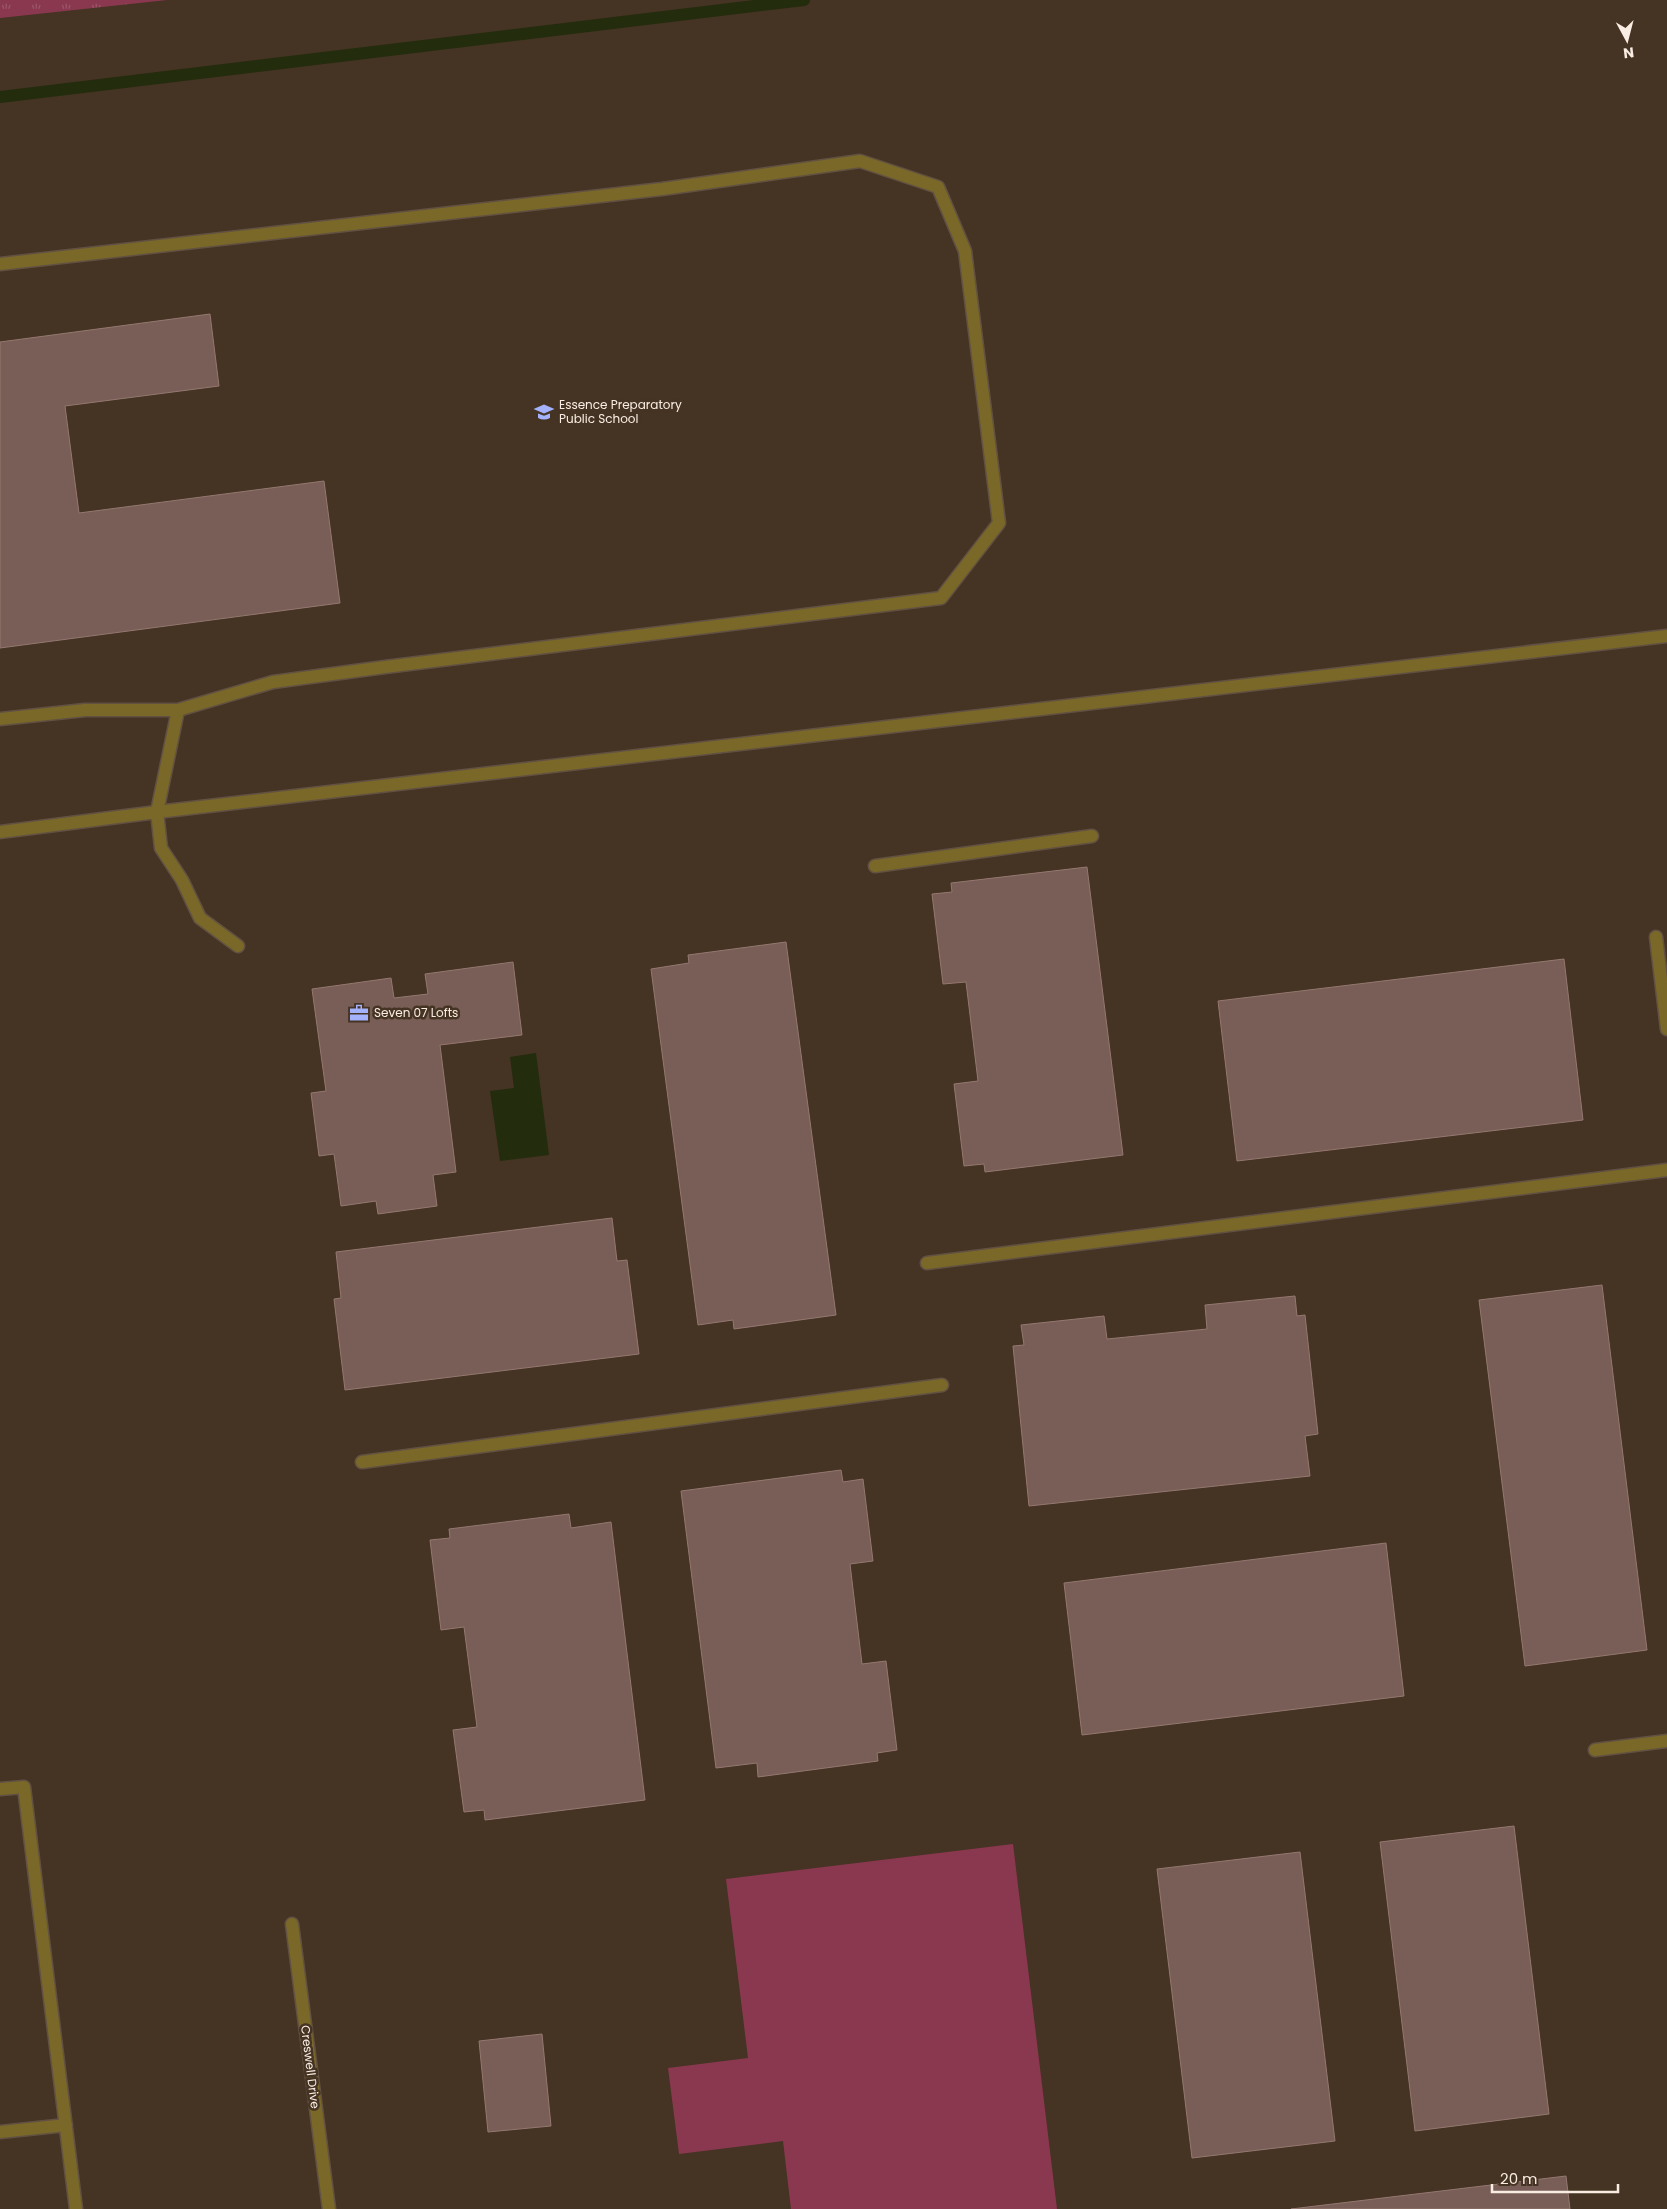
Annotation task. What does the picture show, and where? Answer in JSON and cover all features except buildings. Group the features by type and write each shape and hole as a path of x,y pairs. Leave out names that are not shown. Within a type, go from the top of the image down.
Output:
{"street":[{"path":"0,264 662,189 860,162 938,187 966,251 999,523 941,598 282,681 178,710 85,710 0,719"},
{"path":"0,832 1667,636"},
{"path":"178,710 158,812 161,848 182,880 200,918 238,946"},
{"path":"875,866 1092,836"},
{"path":"1656,937 1667,1029"},
{"path":"927,1263 1667,1170"},
{"path":"362,1462 942,1385"},
{"path":"1595,1750 1667,1741"},
{"path":"0,1789 24,1787 76,2209"},
{"name":"Creswell Drive","path":"292,1924 329,2209"},
{"path":"0,2132 66,2125"}],"green space":[{"path":"0,0 167,0 0,18"},
{"path":"1013,1844 1057,2209 791,2209 783,2141 679,2154 668,2068 748,2058 726,1879"}],"shaded area":[{"path":"536,1053 549,1155 500,1161 490,1091 514,1088 510,1057"}],"waterway":[{"path":"0,97 804,0"}],"place":[{"name":"Essence Preparatory Public School","path":"544,412"},
{"name":"Seven 07 Lofts","path":"359,1013"}]}
